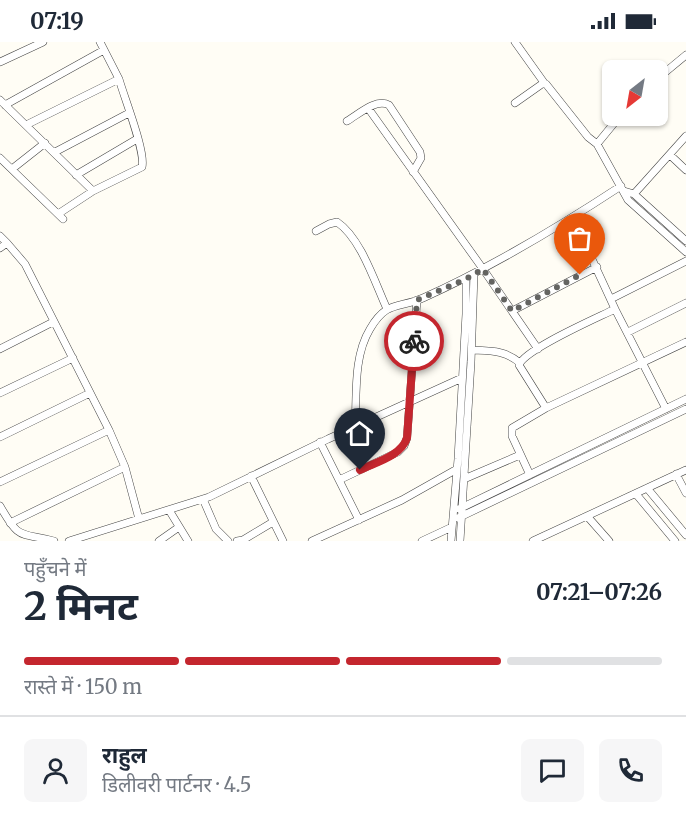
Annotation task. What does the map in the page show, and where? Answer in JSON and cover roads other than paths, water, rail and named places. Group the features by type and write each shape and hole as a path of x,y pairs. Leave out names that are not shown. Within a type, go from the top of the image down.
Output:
{"street":[{"path":"0,62 34,44 43,42"},
{"path":"0,158 61,217 93,191 142,167 137,139 119,79 100,42"},
{"path":"515,42 545,84 588,137 597,144 628,201 686,252"},
{"path":"93,191 3,102 104,50"},
{"path":"668,70 686,55"},
{"path":"26,125 119,79"},
{"path":"515,103 545,84"},
{"path":"347,121 382,102 389,105 420,152 421,158 413,172"},
{"path":"368,108 538,349"},
{"path":"55,152 129,113"},
{"path":"597,144 612,126"},
{"path":"634,194 686,136"},
{"path":"76,175 137,139"},
{"path":"12,169 45,143"},
{"path":"670,154 686,170"},
{"path":"623,189 634,194 686,242"},
{"path":"355,427 360,353 370,329 387,309 417,300 466,279 623,189"},
{"path":"573,218 615,309 666,409"},
{"path":"316,231 337,222 344,227 352,236 387,309"},
{"path":"0,236 3,245 25,264 109,430 125,468 139,519"},
{"path":"611,299 686,261"},
{"path":"512,311 597,267"},
{"path":"460,541 472,350 474,274"},
{"path":"451,541 466,314 466,279"},
{"path":"339,480 398,452 404,446 407,438 417,300"},
{"path":"628,332 686,303"},
{"path":"520,363 538,349 615,309"},
{"path":"0,349 53,322"},
{"path":"530,475 512,436 512,428 546,408 686,342"},
{"path":"472,350 500,351 510,355 520,363 519,365 546,408"},
{"path":"0,393 73,358"},
{"path":"69,541 203,499 320,442 462,378"},
{"path":"0,437 90,393"},
{"path":"422,541 461,512 530,475 686,399"},
{"path":"461,512 686,409"},
{"path":"0,482 109,430"},
{"path":"320,442 359,520"},
{"path":"464,479 520,455"},
{"path":"10,523 125,468"},
{"path":"312,541 402,500 457,469"},
{"path":"533,541 686,470"},
{"path":"676,474 686,493"},
{"path":"251,476 282,541"},
{"path":"647,488 686,535"},
{"path":"636,494 675,541"},
{"path":"203,499 216,529 228,541"},
{"path":"0,507 18,532 25,536 54,541"},
{"path":"169,510 188,541"},
{"path":"587,516 609,541"},
{"path":"238,541 273,522"},
{"path":"159,541 179,527"}]}
